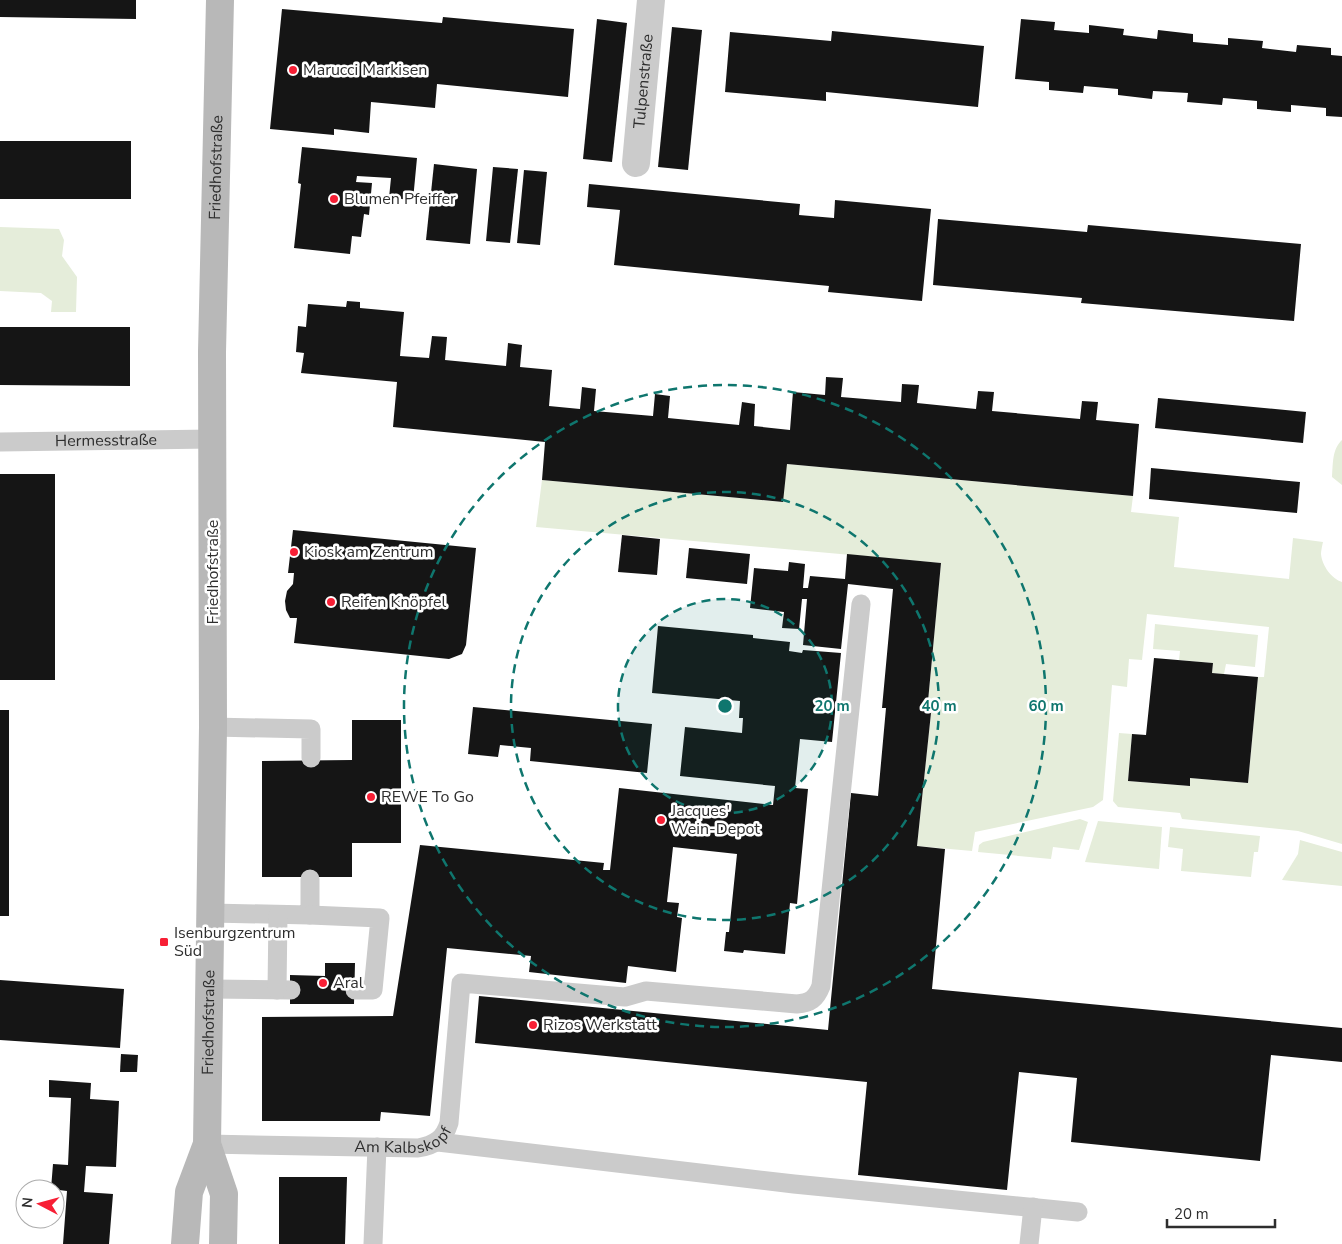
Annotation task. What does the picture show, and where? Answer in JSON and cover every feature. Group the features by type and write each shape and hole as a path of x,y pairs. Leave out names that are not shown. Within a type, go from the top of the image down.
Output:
{"main road":[{"name":"Friedhofstraße","path":"185,1244 189,1192 207,1144 213,726 212,352 220,0"},
{"name":"Friedhofstraße","path":"207,1144 224,1194 223,1244"}],"street":[{"name":"Tulpenstraße","path":"636,163 651,0"}],"lane":[{"name":"Hermesstraße","path":"0,442 212,439"},
{"name":"Am Kalbskopf","path":"207,1144 418,1148 438,1142 446,1133 448,1123 461,983 625,997 646,991 797,1004 808,1003 816,997 821,986 861,604"},
{"path":"213,726 311,729 311,758"},
{"path":"310,879 310,915"},
{"path":"211,913 380,918 373,990 355,990"},
{"path":"210,989 284,990 278,915"},
{"path":"438,1142 794,1184 1078,1212"},
{"path":"373,1244 377,1147"},
{"path":"1029,1244 1033,1207"}],"green space":[{"path":"0,227 59,229 64,240 62,256 77,277 76,312 51,312 52,301 41,293 0,291"},
{"path":"1342,440 1342,485 1332,477 1336,448"},
{"path":"787,464 1133,496 1131,512 1179,517 1174,567 1289,579 1293,538 1323,542 1321,554 1323,563 1331,575 1342,582 1342,844 1298,831 1182,819 1180,813 1118,807 1113,801 1119,733 1132,734 1128,781 1189,786 1190,778 1248,783 1258,677 1264,677 1269,627 1147,614 1142,660 1129,659 1127,687 1112,685 1103,800 1093,807 975,832 972,851 917,846 931,713 927,712 941,563 536,527 542,480 782,502"},
{"path":"1155,624 1258,635 1255,667 1226,664 1224,674 1212,673 1213,663 1179,660 1180,651 1153,649"},
{"path":"1080,819 1088,822 1079,850 1053,847 1051,859 978,852 979,845 983,842"},
{"path":"1098,821 1162,827 1159,869 1085,862"},
{"path":"1170,827 1260,836 1258,852 1254,852 1251,877 1181,871 1183,849 1168,847"},
{"path":"1300,840 1342,852 1342,886 1282,880 1298,854"}],"building":[{"path":"0,0 136,0 136,19 0,17"},
{"path":"282,9 442,23 443,17 574,29 568,97 437,84 435,108 371,102 369,133 334,129 334,135 270,129"},
{"path":"597,19 627,23 612,162 583,159"},
{"path":"1021,19 1055,22 1054,30 1089,33 1089,25 1124,29 1123,35 1157,39 1158,30 1193,34 1193,42 1228,45 1228,38 1263,41 1262,48 1296,52 1297,45 1331,48 1331,55 1342,56 1342,117 1326,116 1326,108 1291,105 1291,112 1257,109 1257,101 1223,98 1222,105 1187,102 1188,93 1153,91 1152,99 1118,95 1118,89 1084,86 1083,93 1049,90 1049,82 1015,79"},
{"path":"672,27 702,30 688,170 658,167"},
{"path":"832,31 984,46 978,107 826,92 826,101 725,92 730,32 831,41"},
{"path":"0,141 131,141 131,199 0,199"},
{"path":"302,147 417,158 413,200 389,198 391,178 357,176 356,182 372,183 369,215 364,214 361,237 352,236 350,254 294,248 301,184 298,183"},
{"path":"434,164 477,169 470,244 426,240"},
{"path":"493,167 518,169 510,243 486,241"},
{"path":"524,170 547,172 540,245 517,243"},
{"path":"589,184 800,204 799,215 834,218 835,200 931,209 922,301 828,292 829,286 614,265 620,210 587,207"},
{"path":"938,219 1087,232 1088,225 1301,244 1294,321 1081,303 1082,298 933,285"},
{"path":"347,301 360,302 360,308 404,312 400,356 429,358 432,336 447,337 445,360 506,366 508,343 522,345 520,367 552,370 549,406 580,409 582,387 596,389 594,411 653,416 655,394 670,396 668,418 739,425 742,402 755,404 754,426 790,430 793,392 825,395 826,377 843,378 841,397 901,402 902,384 919,385 917,403 976,409 978,391 994,392 992,411 1080,419 1082,401 1098,402 1096,420 1139,424 1133,496 787,464 783,502 542,480 545,442 393,427 397,382 301,373 304,353 296,352 298,326 306,327 308,304 346,307"},
{"path":"0,327 130,327 130,386 0,385"},
{"path":"1158,398 1306,412 1303,443 1155,428"},
{"path":"1151,468 1300,482 1297,513 1149,499"},
{"path":"0,474 55,474 55,680 0,680"},
{"path":"293,530 476,548 466,645 462,654 449,659 294,643 297,618 290,618 286,610 285,601 287,591 293,584 294,573 288,573"},
{"path":"622,535 660,539 657,575 618,572"},
{"path":"689,548 750,554 747,584 686,578"},
{"path":"847,554 941,563 927,712 931,713 917,846 945,849 932,989 1342,1028 1342,1062 1271,1055 1260,1161 1071,1142 1077,1078 1019,1072 1007,1190 858,1175 867,1082 475,1043 479,996 828,1030 851,793 878,796 886,708 882,708 893,589 848,584 841,649 803,645 807,599 802,599 799,629 782,628 784,612 750,608 754,568 788,571 789,562 805,564 803,588 808,588 810,576 845,579"},
{"path":"658,626 753,635 753,638 790,642 789,651 802,653 803,650 841,653 832,742 800,739 795,788 808,789 797,904 790,903 785,954 744,950 743,953 724,951 726,932 729,932 737,854 673,847 667,902 679,903 677,917 682,918 676,972 628,966 626,983 529,972 531,956 447,948 430,1116 381,1112 380,1121 262,1121 262,1017 393,1016 420,845 604,863 603,870 610,870 619,788 773,805 775,786 680,776 685,727 742,733 743,718 739,718 740,701 652,693"},
{"path":"1154,658 1213,663 1212,673 1258,677 1248,783 1190,778 1190,786 1128,781 1132,734 1146,735"},
{"path":"473,707 652,724 647,773 530,761 531,748 500,745 498,757 468,754"},
{"path":"0,710 9,710 9,916 0,916"},
{"path":"352,720 401,720 401,843 352,843 352,877 262,877 262,761 352,760"},
{"name":"Aral","path":"325,963 355,963 354,1004 290,1004 290,975 325,976"},
{"path":"0,980 124,989 120,1048 0,1040"},
{"path":"121,1054 138,1055 137,1072 120,1072"},
{"path":"49,1080 91,1083 90,1099 119,1101 116,1167 86,1166 84,1192 113,1194 109,1244 63,1244 67,1191 65,1191 65,1179 52,1179 53,1164 68,1165 71,1098 49,1097"},
{"path":"279,1177 347,1177 345,1244 279,1244"}],"place":[{"name":"Marucci Markisen","path":"293,70"},
{"name":"Blumen Pfeiffer","path":"334,199"},
{"name":"Kiosk am Zentrum","path":"294,552"},
{"name":"Reifen Knöpfel","path":"331,602"},
{"name":"REWE To Go","path":"371,797"},
{"name":"Jacques' Wein-Depot","path":"661,820"},
{"name":"Isenburgzentrum Süd","path":"164,942"},
{"name":"Aral","path":"323,983"},
{"name":"Rizos Werkstatt","path":"533,1025"}]}
